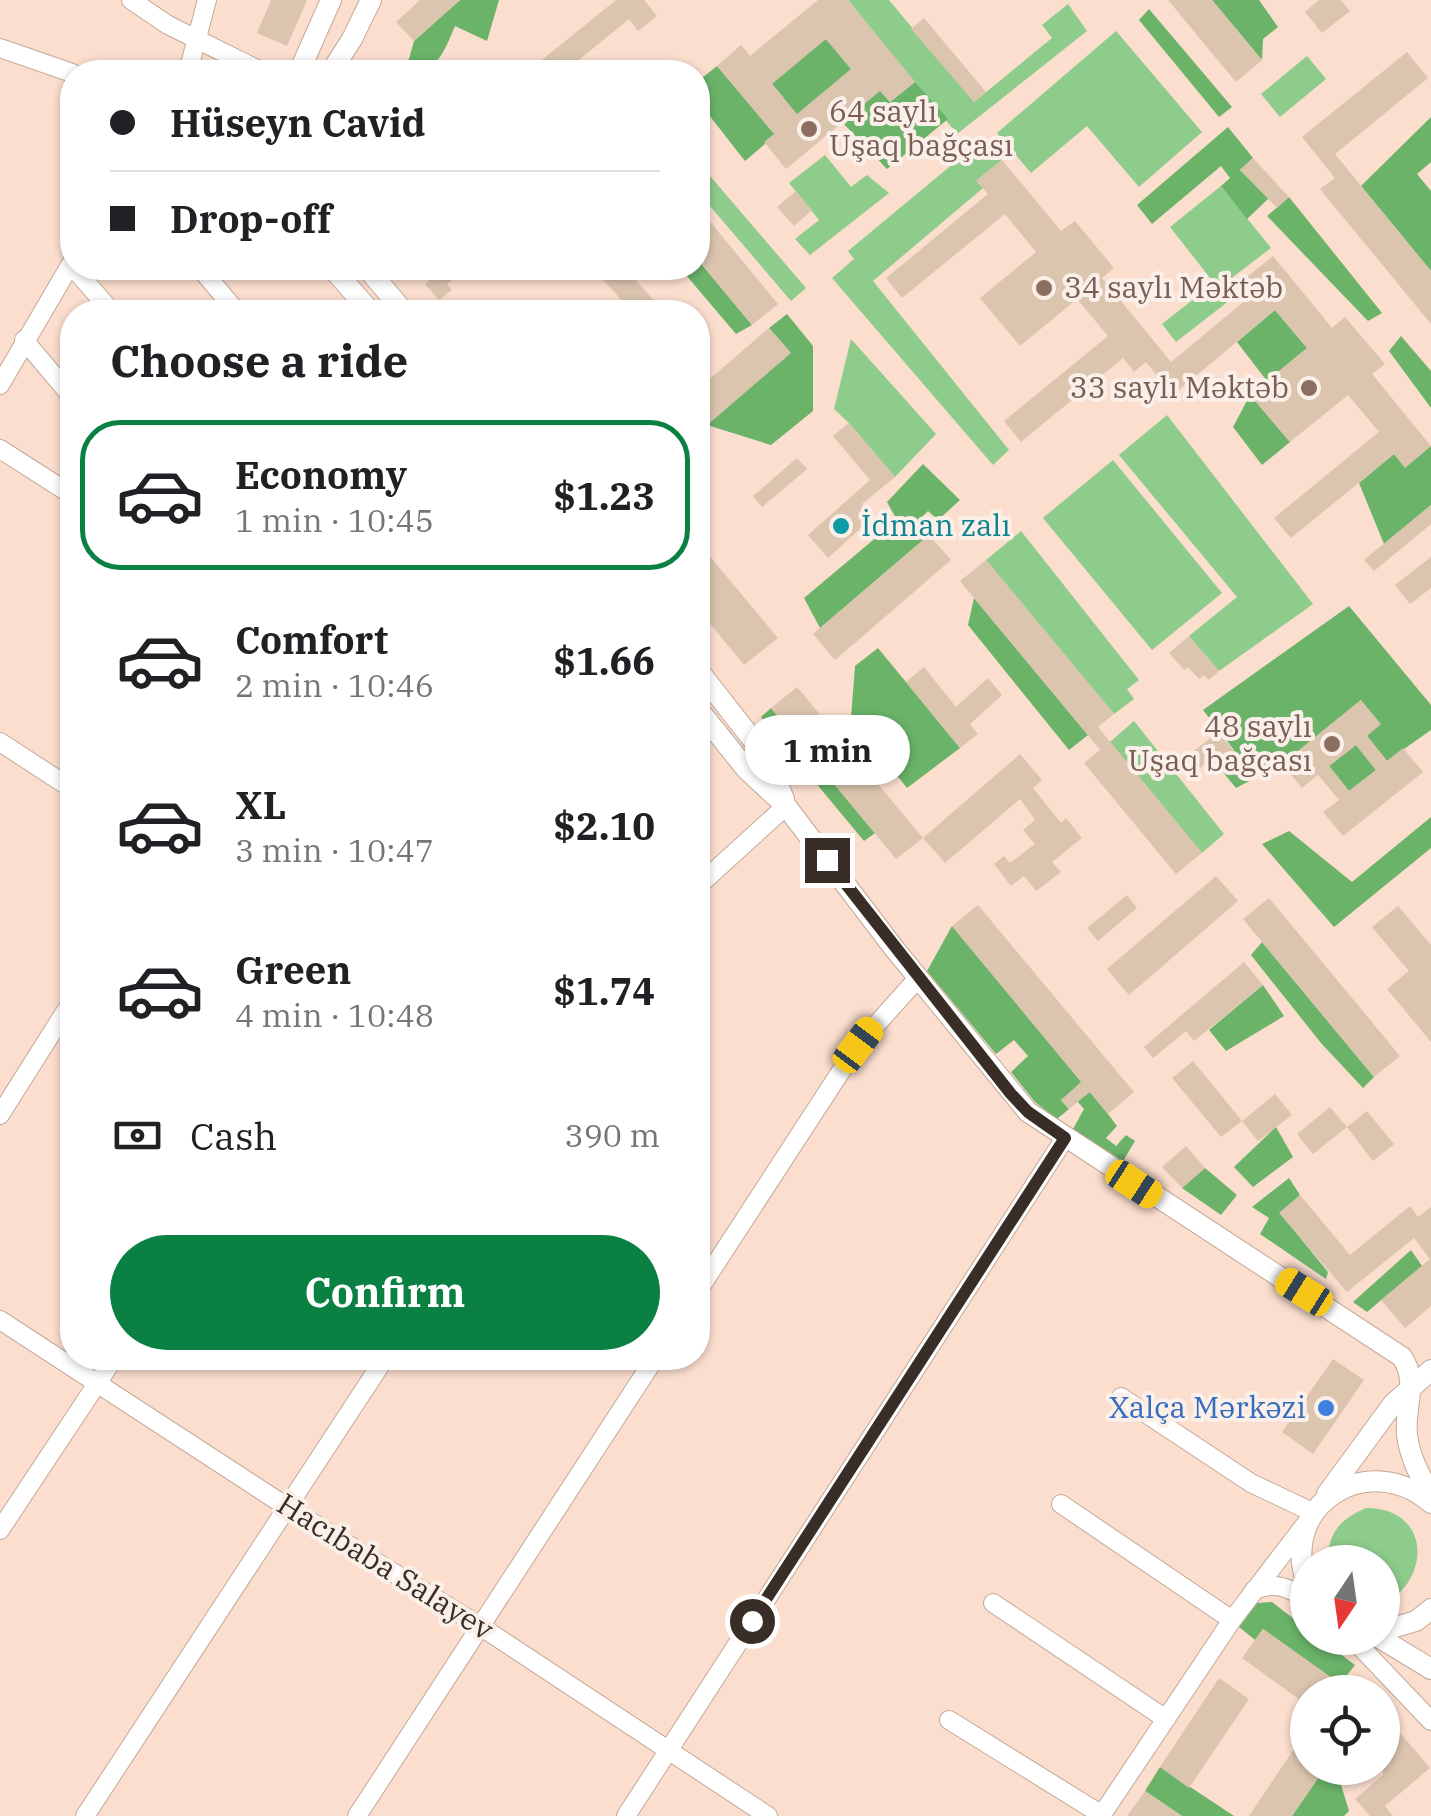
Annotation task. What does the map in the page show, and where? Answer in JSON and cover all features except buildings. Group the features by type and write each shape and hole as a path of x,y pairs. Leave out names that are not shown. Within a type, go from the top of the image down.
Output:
{"main road":[{"path":"304,60 331,0"},
{"path":"339,60 371,0"},
{"path":"343,280 360,300"},
{"path":"377,280 394,300"},
{"path":"710,685 767,758 786,806"},
{"path":"710,724 747,770 786,806 918,978 1028,1112 1390,1348 1408,1366 1412,1385 1406,1412 1408,1440 1414,1465 1431,1499"},
{"path":"1390,1348 1431,1360"},
{"path":"1302,1545 1314,1513 1393,1404 1431,1370"},
{"path":"1314,1513 1327,1498 1362,1481 1401,1484 1431,1499"},
{"path":"1400,1627 1431,1609"},
{"path":"1400,1647 1431,1669"}],"street":[{"path":"132,0 168,25 238,60"},
{"path":"191,60 208,0"},
{"path":"0,49 60,70"},
{"path":"0,385 62,280"},
{"path":"85,280 102,300"},
{"path":"210,280 228,300"},
{"path":"24,340 60,383"},
{"path":"0,449 60,487"},
{"path":"0,742 60,781"},
{"path":"710,870 786,806"},
{"path":"710,1273 858,1045 918,978"},
{"path":"0,1115 60,1020"},
{"path":"626,1816 1065,1138"},
{"name":"Hacıbaba Salayev","path":"0,1320 60,1360"},
{"name":"Hacıbaba Salayev","path":"76,1370 480,1626 768,1816"},
{"path":"0,1530 106,1370"},
{"path":"85,1816 377,1370"},
{"path":"356,1816 646,1370"},
{"path":"949,1720 1101,1815 1253,1590 1314,1513 1251,1484 1121,1396"},
{"path":"1061,1504 1232,1620"},
{"path":"1253,1590 1265,1585 1290,1591"},
{"path":"992,1603 1166,1719"},
{"path":"1368,1655 1431,1721"}],"green space":[{"path":"460,0 499,0 487,41 455,26 437,60 408,60 414,41"},
{"path":"848,0 889,0 974,102 1052,38 1042,25 1068,4 1087,31 957,134"},
{"path":"1212,0 1259,0 1278,27 1263,39 1262,60"},
{"path":"1149,9 1232,107 1219,117 1139,20"},
{"path":"1116,31 1202,132 1139,187 1087,126 1031,173 997,133"},
{"path":"826,39 858,77 844,76 745,161 710,116 710,72 717,66 761,118 784,98 764,75"},
{"path":"1307,56 1326,79 1280,117 1261,94"},
{"path":"871,80 890,102 915,82 948,119 887,169 842,122"},
{"path":"1431,117 1431,162 1417,174 1431,191 1431,271 1361,186"},
{"path":"1228,127 1253,158 1240,170 1269,198 1247,219 1221,186 1230,178 1221,166 1152,224 1137,205"},
{"path":"983,139 1002,160 977,180 983,188 873,281 1009,450 993,465 832,278 854,259 848,251"},
{"path":"825,155 851,187 867,175 889,193 810,255 795,239 819,220 789,183"},
{"path":"710,176 806,288 791,301 710,206"},
{"path":"1221,186 1271,248 1229,280 1239,293 1176,342 1162,324 1214,283 1170,227"},
{"path":"1289,197 1382,313 1368,321 1267,216"},
{"path":"710,274 752,325 736,334 690,280 710,280"},
{"path":"1275,310 1307,348 1267,381 1237,342"},
{"path":"787,314 813,346 813,411 771,445 710,426 790,352 769,328"},
{"path":"1401,336 1431,371 1431,408 1389,351"},
{"path":"851,339 936,434 895,477 834,409"},
{"path":"1250,395 1290,442 1262,465 1233,427"},
{"path":"1167,415 1313,604 1219,671 1189,636 1237,597 1119,455"},
{"path":"1431,446 1431,505 1384,544 1359,483 1394,454 1405,467"},
{"path":"1113,460 1222,593 1152,650 1043,518"},
{"path":"923,464 960,500 938,520 928,511 920,519 930,529 929,535 820,628 804,598 897,520 887,502"},
{"path":"1021,531 1139,680 1127,689 1134,699 1114,714 986,560"},
{"path":"974,598 1088,735 1069,750 968,625"},
{"path":"1349,606 1431,705 1431,730 1387,761 1367,736 1361,700 1282,764 1236,788 1217,765 1234,750 1203,710"},
{"path":"878,648 960,748 907,788 851,718 855,666"},
{"path":"771,708 875,833 864,841 761,717"},
{"path":"1134,721 1224,834 1202,853 1110,742"},
{"path":"1356,745 1376,770 1349,791 1329,766"},
{"path":"1431,817 1431,848 1334,927 1262,844 1289,831 1352,882"},
{"path":"952,926 1117,1126 1106,1138 1116,1146 1126,1135 1135,1141 1123,1161 1073,1129 1084,1109 1070,1093 1061,1100 1069,1109 1057,1119 1035,1102 1011,1072 1028,1056 1014,1040 996,1054 927,971"},
{"path":"1262,942 1374,1077 1363,1088 1321,1043 1251,955"},
{"path":"1263,985 1284,1016 1226,1051 1209,1030"},
{"path":"1276,1127 1293,1157 1253,1187 1234,1167"},
{"path":"1205,1168 1237,1195 1221,1215 1182,1188"},
{"path":"1289,1178 1300,1195 1280,1213 1328,1272 1326,1279 1260,1234 1269,1218 1252,1207"},
{"path":"1411,1250 1422,1266 1367,1312 1353,1302"},
{"path":"1366,1508 1387,1511 1403,1519 1413,1532 1416,1562 1411,1578 1400,1592 1400,1545 1330,1545 1337,1529"},
{"path":"1272,1602 1290,1616 1290,1648 1263,1629 1255,1640 1239,1627 1257,1603"},
{"path":"1299,1655 1342,1655 1355,1665 1347,1675 1327,1675"},
{"path":"1160,1767 1234,1816 1182,1816 1145,1791"},
{"path":"1313,1785 1341,1785 1349,1811 1344,1816 1292,1816"}],"place":[{"name":"64 saylı Uşaq bağçası","path":"809,129"},
{"name":"34 saylı Məktəb","path":"1044,288"},
{"name":"33 saylı Məktəb","path":"1309,388"},
{"name":"İdman zalı","path":"841,526"},
{"name":"48 saylı Uşaq bağçası","path":"1332,744"},
{"name":"Xalça Mərkəzi","path":"1326,1408"}],"route":[{"path":"752,1621 1065,1138 1028,1112 1011,1094 827,860"}]}
